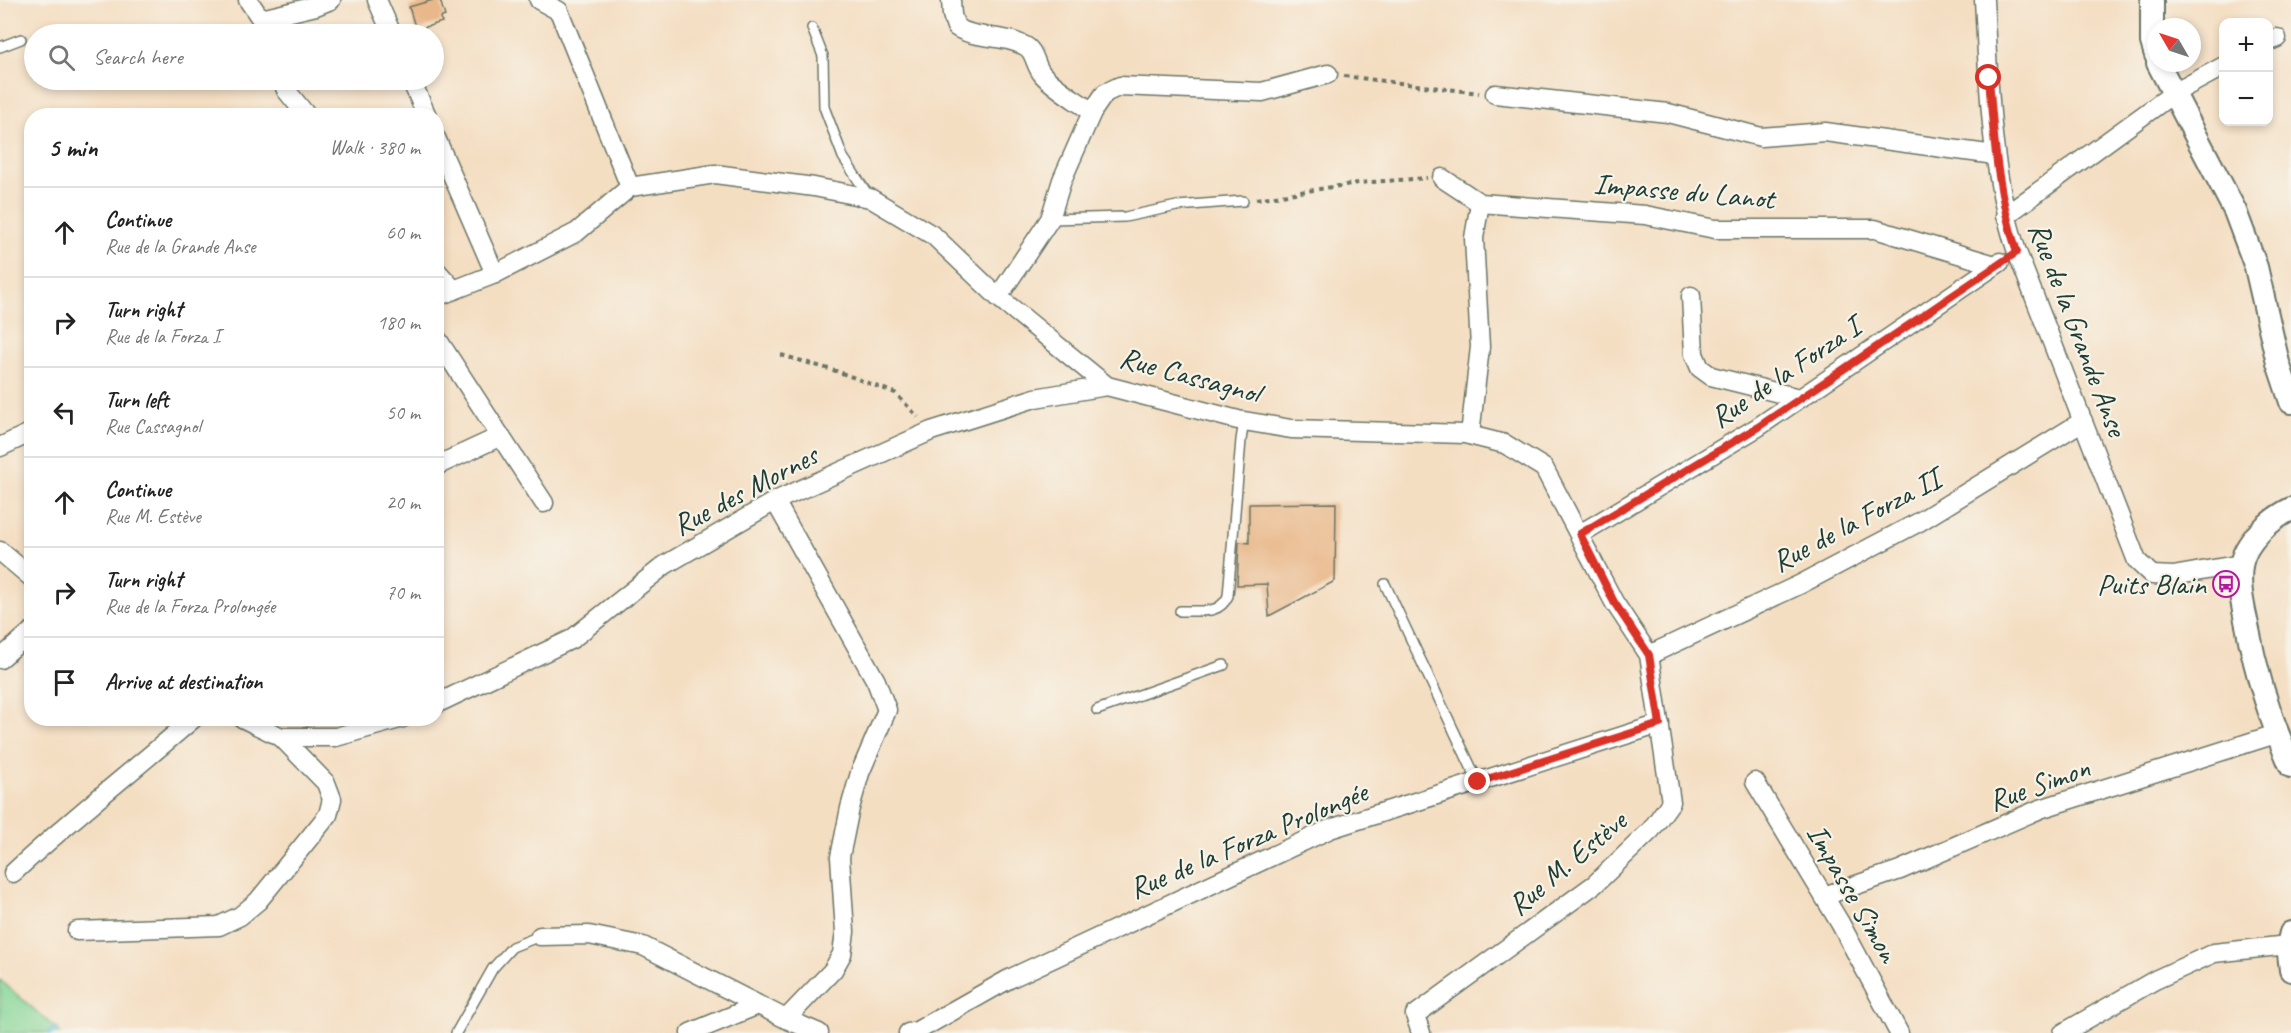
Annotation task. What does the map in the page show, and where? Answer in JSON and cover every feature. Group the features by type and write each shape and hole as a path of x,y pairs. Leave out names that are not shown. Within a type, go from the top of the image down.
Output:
{"street":[{"path":"248,0 261,24"},
{"path":"271,24 331,0"},
{"path":"377,0 388,24"},
{"path":"445,294 495,274 577,231 630,187 559,11 539,0"},
{"path":"951,0 956,27 967,34 1011,40 1025,45 1031,50 1042,75 1092,112"},
{"name":"Rue de la Grande Anse","path":"1984,0 1995,155 2005,216 2137,561 2152,575 2174,576 2241,564"},
{"path":"2152,0 2152,18"},
{"path":"2005,216 2174,93 2219,68"},
{"path":"2163,72 2235,212 2256,267 2278,363 2291,402"},
{"path":"998,297 1050,219 1062,180 1092,112 1105,93 1120,86 1262,92 1328,74"},
{"path":"286,90 301,108"},
{"path":"415,90 423,108"},
{"path":"1495,94 1668,113 1761,137 1825,132 1995,155"},
{"path":"444,156 495,274"},
{"name":"Rue Cassagnol","path":"630,187 714,174 814,187 870,198 934,236 998,297 1107,386 1244,421 1291,429 1470,435 1505,444 1544,468 1614,602 1649,655"},
{"name":"Impasse du Lanot","path":"1442,178 1480,203 1645,215 1715,229 1875,229 1995,265"},
{"path":"1470,435 1480,347 1474,238 1480,203"},
{"name":"Rue de la Forza I","path":"1580,534 1758,427 2017,252"},
{"path":"1690,296 1694,354 1700,368 1711,376 1799,398"},
{"path":"444,349 544,503"},
{"name":"Rue des Mornes","path":"444,700 572,639 665,565 775,501 931,431 1035,398 1107,386"},
{"name":"Rue de la Forza II","path":"1649,655 1801,584 1919,522 2083,421"},
{"path":"2,443 24,435"},
{"path":"444,462 501,436"},
{"path":"775,501 876,681 887,710 860,773 840,857 844,932 842,954 833,970 786,1019"},
{"path":"2291,508 2266,526 2250,545 2241,564 2240,593 2252,654 2276,734 2291,766"},
{"path":"0,551 24,571"},
{"path":"0,659 24,637"},
{"name":"Rue M. Estève","path":"1421,1033 1415,1015 1595,884 1651,830 1671,802 1649,655"},
{"name":"Rue de la Forza Prolongée","path":"908,1033 917,1031 1009,979 1330,829 1660,724"},
{"path":"13,873 52,836 129,775 185,726"},
{"path":"77,931 219,926 240,916 258,901 328,815 332,799 326,783 281,737 258,726"},
{"path":"281,737 336,736 373,726"},
{"name":"Rue Simon","path":"1824,896 1900,870 2040,809 2276,734"},
{"name":"Impasse Simon","path":"1755,782 1824,896 1899,1033"},
{"path":"540,936 590,935 644,946 786,1019 819,1033"},
{"path":"2063,1033 2155,980 2214,953 2289,939 2291,970"},
{"path":"690,1033 758,1005"}],"lane":[{"path":"812,28 823,56 824,107 843,157 870,198"},
{"path":"0,47 21,39"},
{"path":"1050,219 1125,217 1177,206 1243,201"},
{"path":"1179,611 1214,610 1224,605 1228,596 1244,421"},
{"path":"1385,584 1478,782"},
{"path":"1097,710 1224,665"},
{"path":"456,1033 494,968 512,947 540,936"}],"path":[{"path":"1328,74 1495,94"},
{"path":"1243,201 1358,183 1409,178 1442,178"},
{"path":"781,356 836,371 895,393 931,431"}],"green space":[{"path":"0,980 61,1033 0,1033"}],"building":[{"path":"440,0 445,16 440,18 442,22 436,24 414,24 409,7"},
{"path":"1336,503 1335,581 1269,616 1267,584 1237,585 1239,542 1249,543 1249,504"}],"waterway":[{"path":"50,1033 56,1029"}],"place":[{"name":"Puits Blain","path":"2226,584"}],"route":[{"path":"1478,782 1660,724 1649,655 1614,602 1580,534 1758,427 2017,252 2005,216 1995,155 1989,78"}]}
